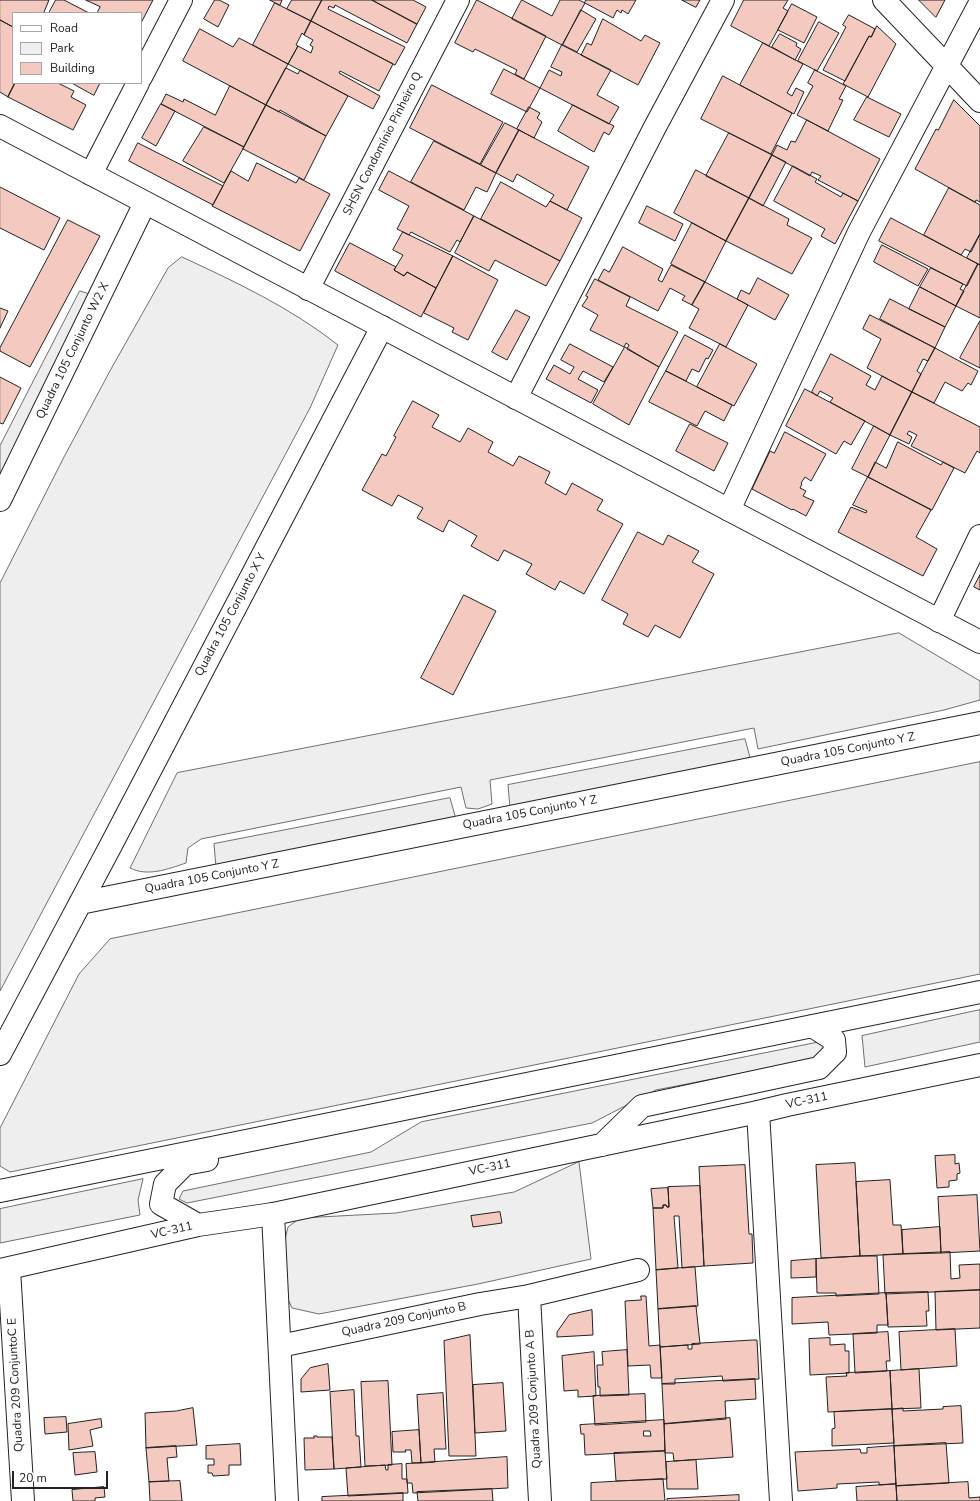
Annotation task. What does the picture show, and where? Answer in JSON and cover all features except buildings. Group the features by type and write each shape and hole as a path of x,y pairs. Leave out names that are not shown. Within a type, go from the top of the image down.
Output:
{"street":[{"path":"142,75 181,0"},
{"name":"SHSN Condomínio Pinheiro Q","path":"308,289 458,0"},
{"path":"516,398 655,127 723,0"},
{"path":"884,0 980,101"},
{"path":"729,510 859,232 980,3"},
{"path":"91,174 137,84"},
{"path":"0,126 980,642"},
{"name":"Quadra 105 Conjunto W2 X","path":"0,500 145,202"},
{"name":"Quadra 105 Conjunto X Y","path":"0,1054 382,327"},
{"path":"939,621 980,536"},
{"name":"Quadra 105 Conjunto Y Z","path":"80,903 980,723"},
{"path":"0,1191 980,992"},
{"path":"602,1145 642,1106 820,1068 835,1052 834,1040 812,1026"},
{"name":"VC-311","path":"5,1269 198,1225 273,1214 980,1065"},
{"path":"758,1112 781,1501"},
{"path":"198,1225 161,1204 165,1184 185,1164 332,1135 371,1116"},
{"path":"273,1214 287,1501"},
{"name":"Quadra 209 ConjuntoC E","path":"5,1269 23,1501"},
{"name":"Quadra 209 Conjunto B","path":"280,1346 480,1304 529,1296 638,1270"},
{"name":"Quadra 209 Conjunto A B","path":"529,1296 540,1501"}],"green space":[{"path":"182,257 263,296 301,319 338,345 310,408 0,991 0,583 64,457 111,369 168,268"},
{"path":"899,633 980,681 980,700 944,710 758,749 754,728 490,780 492,804 478,809 466,808 461,787 201,839 188,848 186,863 165,870 151,872 137,871 130,868 177,773"},
{"path":"980,762 980,974 10,1172 0,1166 0,1128 79,974 110,939"},
{"path":"980,1010 980,1042 865,1067 862,1036"},
{"path":"820,1042 828,1049 820,1058 656,1090 592,1123 187,1203 179,1199 183,1191 371,1152 421,1122"},
{"path":"579,1162 591,1259 478,1284 319,1314 292,1308 284,1290 282,1252 288,1227 300,1218 396,1213 514,1192"},
{"path":"143,1179 138,1200 140,1215 0,1243 0,1209"}],"shaded area":[{"path":"80,291 99,297 0,492 0,446"},
{"path":"745,739 751,761 510,808 508,785"},
{"path":"450,798 456,819 216,867 214,844"}]}
